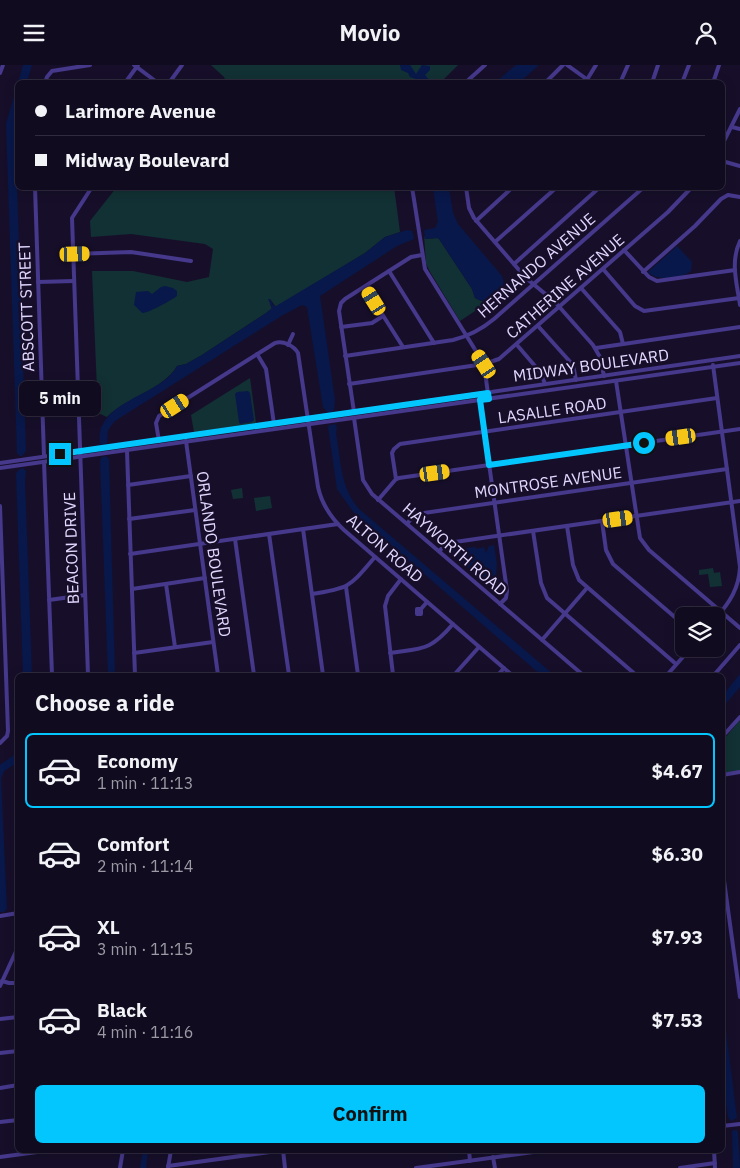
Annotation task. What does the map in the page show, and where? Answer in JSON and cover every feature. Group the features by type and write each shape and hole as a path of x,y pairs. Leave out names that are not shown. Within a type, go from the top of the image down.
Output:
{"street":[{"path":"0,73 2,65"},
{"path":"46,80 52,71 90,65"},
{"path":"171,80 182,65"},
{"path":"468,80 485,65"},
{"path":"549,80 563,65"},
{"path":"567,65 586,80"},
{"path":"589,80 596,65"},
{"path":"621,80 628,65"},
{"path":"653,80 658,65"},
{"path":"683,80 689,65"},
{"path":"714,80 719,65"},
{"path":"127,80 136,66 154,80"},
{"path":"725,140 740,109"},
{"path":"732,127 740,129"},
{"path":"725,162 740,166"},
{"name":"ABSCOTT STREET","path":"35,190 44,457"},
{"name":"BEACON DRIVE","path":"88,673 72,218 90,190"},
{"path":"412,190 426,273 484,364 489,399"},
{"path":"466,190 469,208 476,221 533,285 560,307 596,348 601,360 604,376"},
{"path":"476,221 510,190"},
{"path":"495,242 554,190"},
{"path":"514,264 597,190"},
{"name":"HERNANDO AVENUE","path":"345,356 434,343 466,336 490,323 641,190"},
{"name":"CATHERINE AVENUE","path":"349,384 484,364 500,359 675,206 689,190"},
{"path":"644,272 694,227 721,199 728,195 740,197"},
{"path":"740,241 735,256 740,305"},
{"path":"624,250 649,277 657,281 735,270"},
{"path":"73,254 131,252 191,261"},
{"path":"354,412 339,311 341,303 411,257 422,255"},
{"path":"603,269 635,306 644,311 739,299"},
{"path":"389,271 434,343"},
{"path":"38,282 74,281"},
{"path":"365,287 403,347"},
{"path":"581,288 620,332 623,344"},
{"path":"341,327 372,323 384,316"},
{"path":"538,326 573,365 576,380"},
{"path":"596,348 740,327"},
{"path":"159,441 156,423 159,416 275,343 279,341 288,345 293,335"},
{"name":"ALTON ROAD","path":"288,345 295,348 298,353 319,492 327,510 338,524 510,673"},
{"path":"517,345 541,373 545,385"},
{"path":"257,354 266,369 274,424"},
{"name":"MIDWAY BOULEVARD","path":"0,463 740,356"},
{"path":"712,360 740,561 740,573 734,594 725,607"},
{"name":"MIDWAY BOULEVARD","path":"0,468 740,363"},
{"path":"616,381 639,535 644,545 715,607"},
{"name":"LASALLE ROAD","path":"396,479 392,453 397,445 717,398"},
{"path":"480,400 507,591 506,597 500,604"},
{"name":"HAYWORTH ROAD","path":"354,418 367,488 378,500 581,673"},
{"path":"378,500 396,479 740,429"},
{"name":"ORLANDO BOULEVARD","path":"185,437 218,673"},
{"path":"127,451 135,673"},
{"path":"44,462 52,673"},
{"name":"MONTROSE AVENUE","path":"407,524 417,514 727,469"},
{"path":"128,485 191,476"},
{"path":"439,551 448,543 740,501"},
{"path":"0,506 2,641 6,677 8,731 7,736 0,742"},
{"path":"129,519 195,510"},
{"path":"602,521 606,550 613,564 675,617"},
{"path":"130,554 338,524"},
{"path":"568,526 574,570 579,579 676,665"},
{"path":"304,529 323,673"},
{"path":"533,531 543,589 549,601 634,673"},
{"path":"269,534 288,673"},
{"path":"235,539 254,673"},
{"path":"312,594 346,587 355,581 375,557"},
{"path":"132,589 204,578"},
{"path":"393,673 385,606 388,596 401,579"},
{"path":"166,584 174,647"},
{"path":"346,587 358,673"},
{"path":"542,640 587,588"},
{"path":"49,600 85,595"},
{"path":"421,609 427,602"},
{"path":"725,615 740,628"},
{"path":"390,653 431,646 453,624"},
{"path":"134,653 213,642"},
{"path":"716,673 740,645"},
{"path":"456,673 479,647"},
{"path":"669,673 683,657"},
{"path":"500,673 504,668"},
{"path":"0,678 6,677"},
{"path":"0,713 7,711"},
{"path":"725,734 740,717"},
{"path":"725,775 740,773"},
{"path":"725,887 740,997"},
{"path":"0,916 15,914"},
{"path":"733,944 740,943"},
{"path":"0,986 15,953"},
{"path":"2,981 15,983"},
{"path":"0,1019 15,1017"},
{"path":"0,1053 15,1051"},
{"path":"0,1088 15,1086"},
{"path":"0,1123 15,1120"},
{"path":"725,1126 740,1124"},
{"path":"0,1157 30,1153"},
{"path":"120,1168 122,1153"},
{"path":"170,1153 168,1167 263,1153"},
{"path":"283,1153 285,1168"},
{"path":"469,1153 470,1161"},
{"path":"416,1168 524,1153"},
{"path":"680,1168 715,1166 714,1153"},
{"path":"493,1157 495,1168"}],"green space":[{"path":"211,65 458,65 443,80 225,80"},
{"path":"114,190 394,190 400,232 385,237 365,253 276,307 270,299 272,309 202,355 186,364 177,366 163,381 124,404 107,417 98,413 92,271 133,271 187,282 209,277 213,249 205,244 131,234 91,237 90,221"},
{"path":"424,235 425,239 439,239 472,289 475,298 484,302 481,307 460,321 426,263"},
{"path":"250,378 256,423 194,432 191,415"},
{"path":"242,488 243,498 233,499 231,490"},
{"path":"270,496 272,508 256,511 254,498"},
{"path":"713,568 714,573 720,572 722,586 710,587 708,574 699,575 699,570"},
{"path":"740,720 740,771 725,773 725,738"}],"shaded area":[{"path":"23,65 32,65 28,80 19,80"},
{"path":"400,65 410,65 416,74 422,65 430,66 430,70 425,75 429,80 419,80 410,77 408,73 401,70"},
{"path":"516,65 539,65 522,80 498,80"},
{"path":"15,93 15,190 17,190 26,451 22,456 17,453 6,124"},
{"path":"433,190 449,190 453,213 458,224 502,276 503,288 496,297 486,301 475,298 472,289 439,239 425,239 424,230 435,228 438,222"},
{"path":"407,230 412,231 414,239 397,246 320,296 335,400 333,412 328,413 323,407 307,307 302,305 283,315 115,421 108,430 107,443 100,444 101,429 107,418 118,408 157,385 169,376 177,366 186,364 202,355 266,313 272,308 268,299 276,306 365,253 385,237"},
{"path":"677,246 692,262 691,271 671,278 660,278 648,272 650,270"},
{"path":"165,286 177,291 177,296 143,313 134,305 136,292 148,291 152,294"},
{"path":"248,391 250,393 254,420 240,424 235,394"},
{"path":"335,424 337,427 340,464 345,483 348,492 359,509 552,673 539,673 354,513 337,489 328,427"},
{"path":"106,456 109,459 115,673 108,673 100,460"},
{"path":"23,468 26,471 32,673 23,673 16,473"},
{"path":"494,545 497,565 496,574 500,580 501,590 498,593 451,553 453,550 484,547 486,553 489,546"},
{"path":"740,674 740,687 725,705 725,693"},
{"path":"15,754 15,764 4,771 1,778 7,909 4,912 0,912 0,765"},
{"path":"725,1024 737,1118 731,1121 728,1117 725,1097"},
{"path":"737,1130 738,1134 740,1168 733,1168 732,1131"},
{"path":"142,1153 148,1153 146,1168 140,1168"}],"route":[{"path":"60,454 488,393 489,399 480,400 489,465 644,443"}]}
